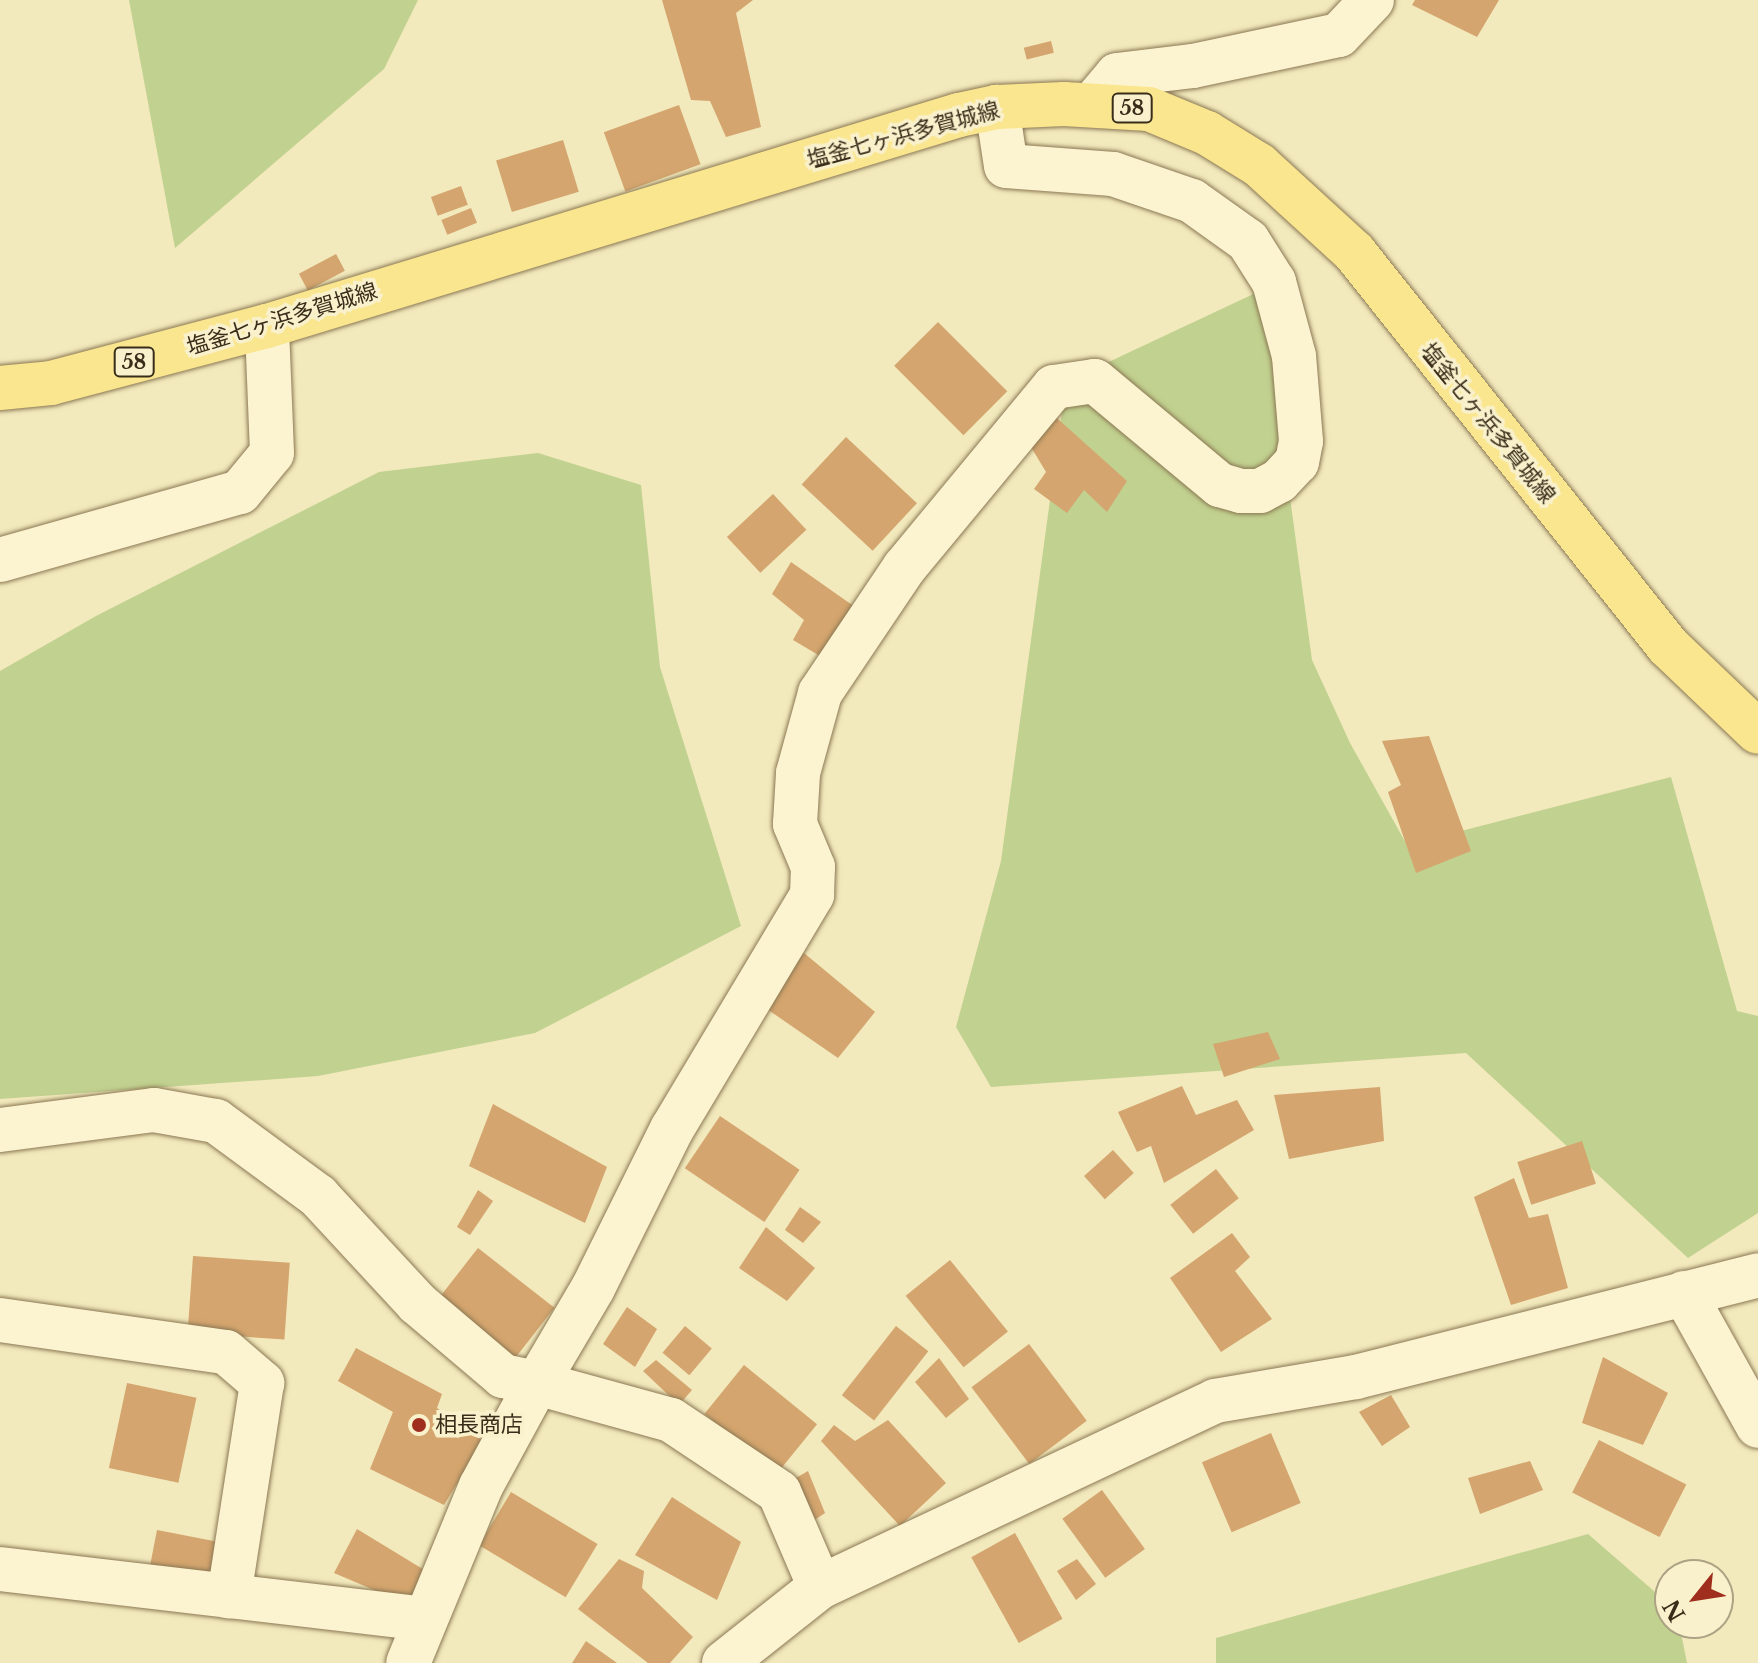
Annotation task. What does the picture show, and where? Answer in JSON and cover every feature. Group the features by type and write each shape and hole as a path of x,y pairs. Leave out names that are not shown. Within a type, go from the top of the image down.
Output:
{"main road":[{"name":"塩釜七ヶ浜多賀城線","path":"0,388 51,383 267,326 635,211 997,107 1092,105 1149,109 1207,133 1259,165 1354,252 1668,646 1758,732"}],"street":[{"path":"1092,105 1117,75 1193,66 1339,35 1372,0"},
{"path":"408,1663 481,1486 593,1288 672,1129 812,895 813,867 795,824 798,773 820,693 904,568 1054,387 1095,381 1220,485 1260,491 1297,462 1301,441 1294,356 1274,282 1248,241 1192,201 1113,174 1006,166 997,107"},
{"path":"0,560 240,492 272,453 267,326"},
{"path":"0,1130 154,1110 216,1121 318,1196 417,1303 503,1376 671,1420 779,1492 820,1587"},
{"path":"724,1663 820,1587 1215,1401 1356,1377 1758,1275"},
{"path":"1684,1293 1758,1426"},
{"path":"0,1320 226,1352 262,1383 229,1596"},
{"path":"0,1569 424,1619"}],"green space":[{"path":"129,0 418,0 384,69 175,248"},
{"path":"1262,290 1312,660 1350,743 1407,845 1671,777 1737,1011 1758,1016 1758,1213 1688,1258 1466,1053 991,1087 956,1027 1001,861 1066,382"},
{"path":"538,453 641,485 660,667 741,926 535,1033 318,1076 0,1099 0,671 96,616 379,472"},
{"path":"1588,1534 1654,1591 1654,1639 1682,1639 1687,1663 1216,1663 1216,1638"}],"building":[{"path":"662,0 753,0 736,13 761,127 726,137 710,101 691,100"},
{"path":"1415,0 1499,0 1477,37 1412,5"},
{"path":"1051,41 1054,53 1027,59 1024,48"},
{"path":"679,105 701,164 625,192 604,132"},
{"path":"563,140 579,192 512,212 496,160"},
{"path":"461,186 468,205 438,216 431,197"},
{"path":"471,208 477,223 447,235 441,220"},
{"path":"336,254 345,271 308,290 299,274"},
{"path":"938,322 1007,391 963,435 894,366"},
{"path":"1049,411 1127,481 1107,512 1084,490 1067,513 1034,489 1046,472 1025,437"},
{"path":"846,437 917,503 873,551 802,485"},
{"path":"773,494 806,530 760,573 727,537"},
{"path":"791,562 855,607 820,656 793,640 804,620 772,594"},
{"path":"1429,736 1471,851 1416,873 1388,792 1401,785 1382,741"},
{"path":"804,953 875,1012 838,1058 764,1007"},
{"path":"1268,1032 1280,1059 1224,1077 1213,1044"},
{"path":"1182,1086 1196,1115 1237,1100 1254,1130 1164,1183 1151,1146 1137,1152 1118,1112"},
{"path":"1380,1087 1384,1141 1289,1159 1274,1095"},
{"path":"493,1104 607,1167 585,1223 469,1166"},
{"path":"720,1116 800,1170 764,1222 685,1168"},
{"path":"1582,1141 1596,1184 1531,1205 1517,1162"},
{"path":"1113,1150 1134,1173 1105,1199 1084,1176"},
{"path":"1216,1169 1239,1198 1193,1234 1170,1205"},
{"path":"1514,1178 1529,1218 1548,1214 1568,1288 1511,1305 1474,1197"},
{"path":"478,1190 493,1201 470,1235 457,1227"},
{"path":"800,1207 821,1222 803,1243 785,1230"},
{"path":"766,1227 815,1268 787,1301 739,1268"},
{"path":"1232,1233 1250,1257 1235,1271 1272,1319 1221,1352 1170,1278"},
{"path":"478,1248 554,1308 514,1359 438,1299"},
{"path":"193,1256 290,1263 284,1340 188,1333"},
{"path":"950,1260 1008,1331 964,1367 906,1296"},
{"path":"627,1307 657,1329 635,1367 603,1344"},
{"path":"685,1326 712,1348 689,1375 663,1353"},
{"path":"896,1326 928,1351 874,1421 842,1395"},
{"path":"1029,1344 1087,1421 1029,1464 971,1387"},
{"path":"356,1348 442,1394 437,1408 483,1441 444,1505 370,1469 393,1412 338,1381"},
{"path":"1603,1357 1668,1393 1643,1445 1582,1423"},
{"path":"939,1358 969,1399 946,1418 915,1382"},
{"path":"656,1360 692,1390 679,1405 643,1371"},
{"path":"744,1365 817,1424 777,1473 704,1414"},
{"path":"127,1383 196,1398 178,1483 109,1468"},
{"path":"1391,1395 1410,1427 1382,1446 1359,1412"},
{"path":"888,1420 946,1483 900,1526 821,1441 834,1425 855,1441"},
{"path":"1271,1433 1301,1503 1232,1532 1202,1462"},
{"path":"1599,1440 1686,1484 1660,1537 1572,1493"},
{"path":"1530,1461 1543,1490 1480,1514 1468,1478"},
{"path":"808,1471 825,1513 810,1523 789,1482"},
{"path":"1102,1490 1145,1549 1105,1578 1062,1519"},
{"path":"511,1492 598,1544 566,1597 479,1545"},
{"path":"672,1497 741,1542 717,1600 635,1555"},
{"path":"357,1529 426,1571 409,1605 334,1573"},
{"path":"157,1530 223,1543 215,1583 149,1570"},
{"path":"1015,1533 1063,1619 1019,1643 971,1557"},
{"path":"619,1559 644,1571 642,1588 693,1637 670,1663 648,1663 578,1609"},
{"path":"1077,1559 1096,1584 1076,1600 1057,1571"},
{"path":"586,1641 617,1663 572,1663"}],"place":[{"name":"相長商店","path":"419,1425"}]}
